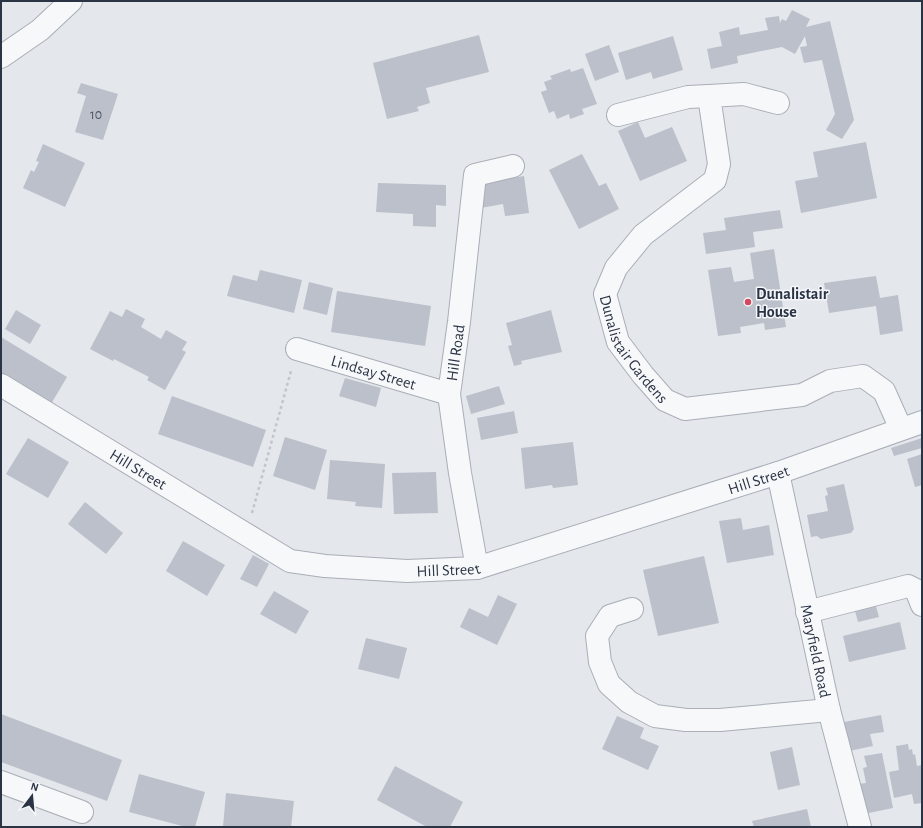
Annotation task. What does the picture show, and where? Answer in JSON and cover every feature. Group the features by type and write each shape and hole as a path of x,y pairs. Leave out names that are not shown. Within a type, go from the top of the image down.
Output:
{"street":[{"path":"1,57 40,30 71,1"},
{"path":"618,115 688,97 744,94 778,103"},
{"name":"Dunalistair Gardens","path":"709,96 719,164 715,180 643,235 616,268 605,294 618,342 643,375 665,400 685,409 802,395 830,381 863,376 884,391 901,429"},
{"name":"Hill Road","path":"477,568 460,473 449,394 459,322 475,175 513,166"},
{"name":"Lindsay Street","path":"297,349 449,394"},
{"name":"Hill Street","path":"1,385 246,536 290,561 325,566 407,571 477,568 778,473 922,422"},
{"name":"Maryfield Road","path":"778,473 807,612 860,827"},
{"path":"807,612 908,586 916,590 922,605"},
{"path":"632,609 610,616 597,636 600,662 609,684 629,702 655,716 686,720 720,720 830,710"},
{"path":"1,782 82,812"}],"path":[{"path":"246,536 297,349"}],"building":[{"path":"792,10 810,19 806,27 830,21 854,120 842,139 826,130 835,114 822,60 804,63 800,47 807,46 805,36 795,54 782,47 737,56 738,63 711,69 707,49 722,46 719,32 739,27 740,35 768,30 765,18 779,16 780,23 782,19 786,21"},
{"path":"479,35 489,72 426,88 430,103 417,107 419,111 387,119 373,63"},
{"path":"673,36 683,70 653,79 651,72 626,80 618,53"},
{"path":"609,45 619,72 595,81 585,54"},
{"path":"583,68 597,104 582,109 584,114 570,119 569,114 557,119 554,111 549,113 541,92 547,90 544,82 552,79 550,76 570,69 571,72"},
{"path":"81,83 118,94 103,140 75,132 86,96 77,93"},
{"path":"638,122 645,138 672,127 687,161 640,181 618,131"},
{"path":"866,142 877,198 801,213 795,181 818,177 813,152"},
{"path":"43,144 85,163 65,207 23,188 31,170 34,172 39,162 36,161"},
{"path":"582,154 599,186 606,183 619,209 579,229 549,170"},
{"path":"524,176 529,213 505,216 503,204 481,208 477,183"},
{"path":"378,183 446,185 446,206 436,205 436,227 413,226 413,214 376,212"},
{"path":"780,210 783,228 753,232 755,247 706,254 703,233 726,230 724,218"},
{"name":"Dunalistair House","path":"774,249 786,327 765,330 764,323 740,327 741,333 718,336 708,270 731,267 734,282 754,279 750,253"},
{"path":"260,270 302,280 294,313 227,296 233,275 257,281"},
{"path":"876,276 880,298 898,295 903,331 880,335 876,306 829,313 824,283"},
{"path":"309,282 333,288 327,315 303,309"},
{"path":"337,291 431,306 425,346 331,332"},
{"path":"126,309 145,319 141,327 161,339 166,330 187,342 182,350 186,352 165,390 147,380 149,377 114,359 113,361 90,349 110,311 122,317"},
{"path":"16,310 41,325 30,344 5,329"},
{"path":"551,310 562,352 521,361 522,364 514,366 508,346 512,345 506,323"},
{"path":"1,337 67,377 51,404 1,375"},
{"path":"345,378 381,388 376,407 339,396"},
{"path":"499,386 505,404 471,414 466,396"},
{"path":"172,396 266,430 253,467 158,434"},
{"path":"514,411 518,433 481,440 477,418"},
{"path":"285,437 327,450 315,490 273,476"},
{"path":"28,438 69,462 48,498 6,474"},
{"path":"922,438 922,448 894,456 891,448"},
{"path":"573,442 578,485 553,488 552,485 525,489 521,448"},
{"path":"922,454 922,485 915,487 907,459"},
{"path":"330,460 385,464 382,508 355,506 356,502 327,499"},
{"path":"436,472 438,513 394,514 392,473"},
{"path":"844,484 854,529 851,533 821,539 817,536 811,537 807,515 828,511 825,496 828,495 826,488"},
{"path":"85,502 123,533 106,554 68,524"},
{"path":"741,518 743,530 769,525 774,555 727,563 719,521"},
{"path":"183,541 225,565 207,596 166,571"},
{"path":"253,555 269,564 257,587 240,579"},
{"path":"704,556 719,623 658,636 643,570"},
{"path":"274,591 309,611 296,634 260,614"},
{"path":"498,595 517,604 497,645 460,627 469,608 488,617"},
{"path":"876,606 879,617 858,622 855,611"},
{"path":"900,622 906,649 849,662 843,636"},
{"path":"366,638 407,648 399,679 358,669"},
{"path":"1,714 122,760 107,801 1,762"},
{"path":"881,715 884,732 870,734 873,746 849,751 844,722"},
{"path":"617,716 644,728 640,738 659,746 648,770 602,749"},
{"path":"908,744 909,750 912,749 913,755 915,754 917,766 922,765 922,803 914,804 912,794 894,798 889,772 899,770 896,746"},
{"path":"792,747 800,785 778,790 770,752"},
{"path":"882,753 893,808 864,814 858,784 866,783 863,768 867,767 864,756"},
{"path":"395,766 463,802 450,827 427,827 377,800"},
{"path":"139,774 205,792 195,827 186,827 129,812"},
{"path":"226,793 294,801 291,827 223,827"},
{"path":"807,809 811,827 754,827 752,821"}],"place":[{"name":"Dunalistair House","path":"748,302"}]}
